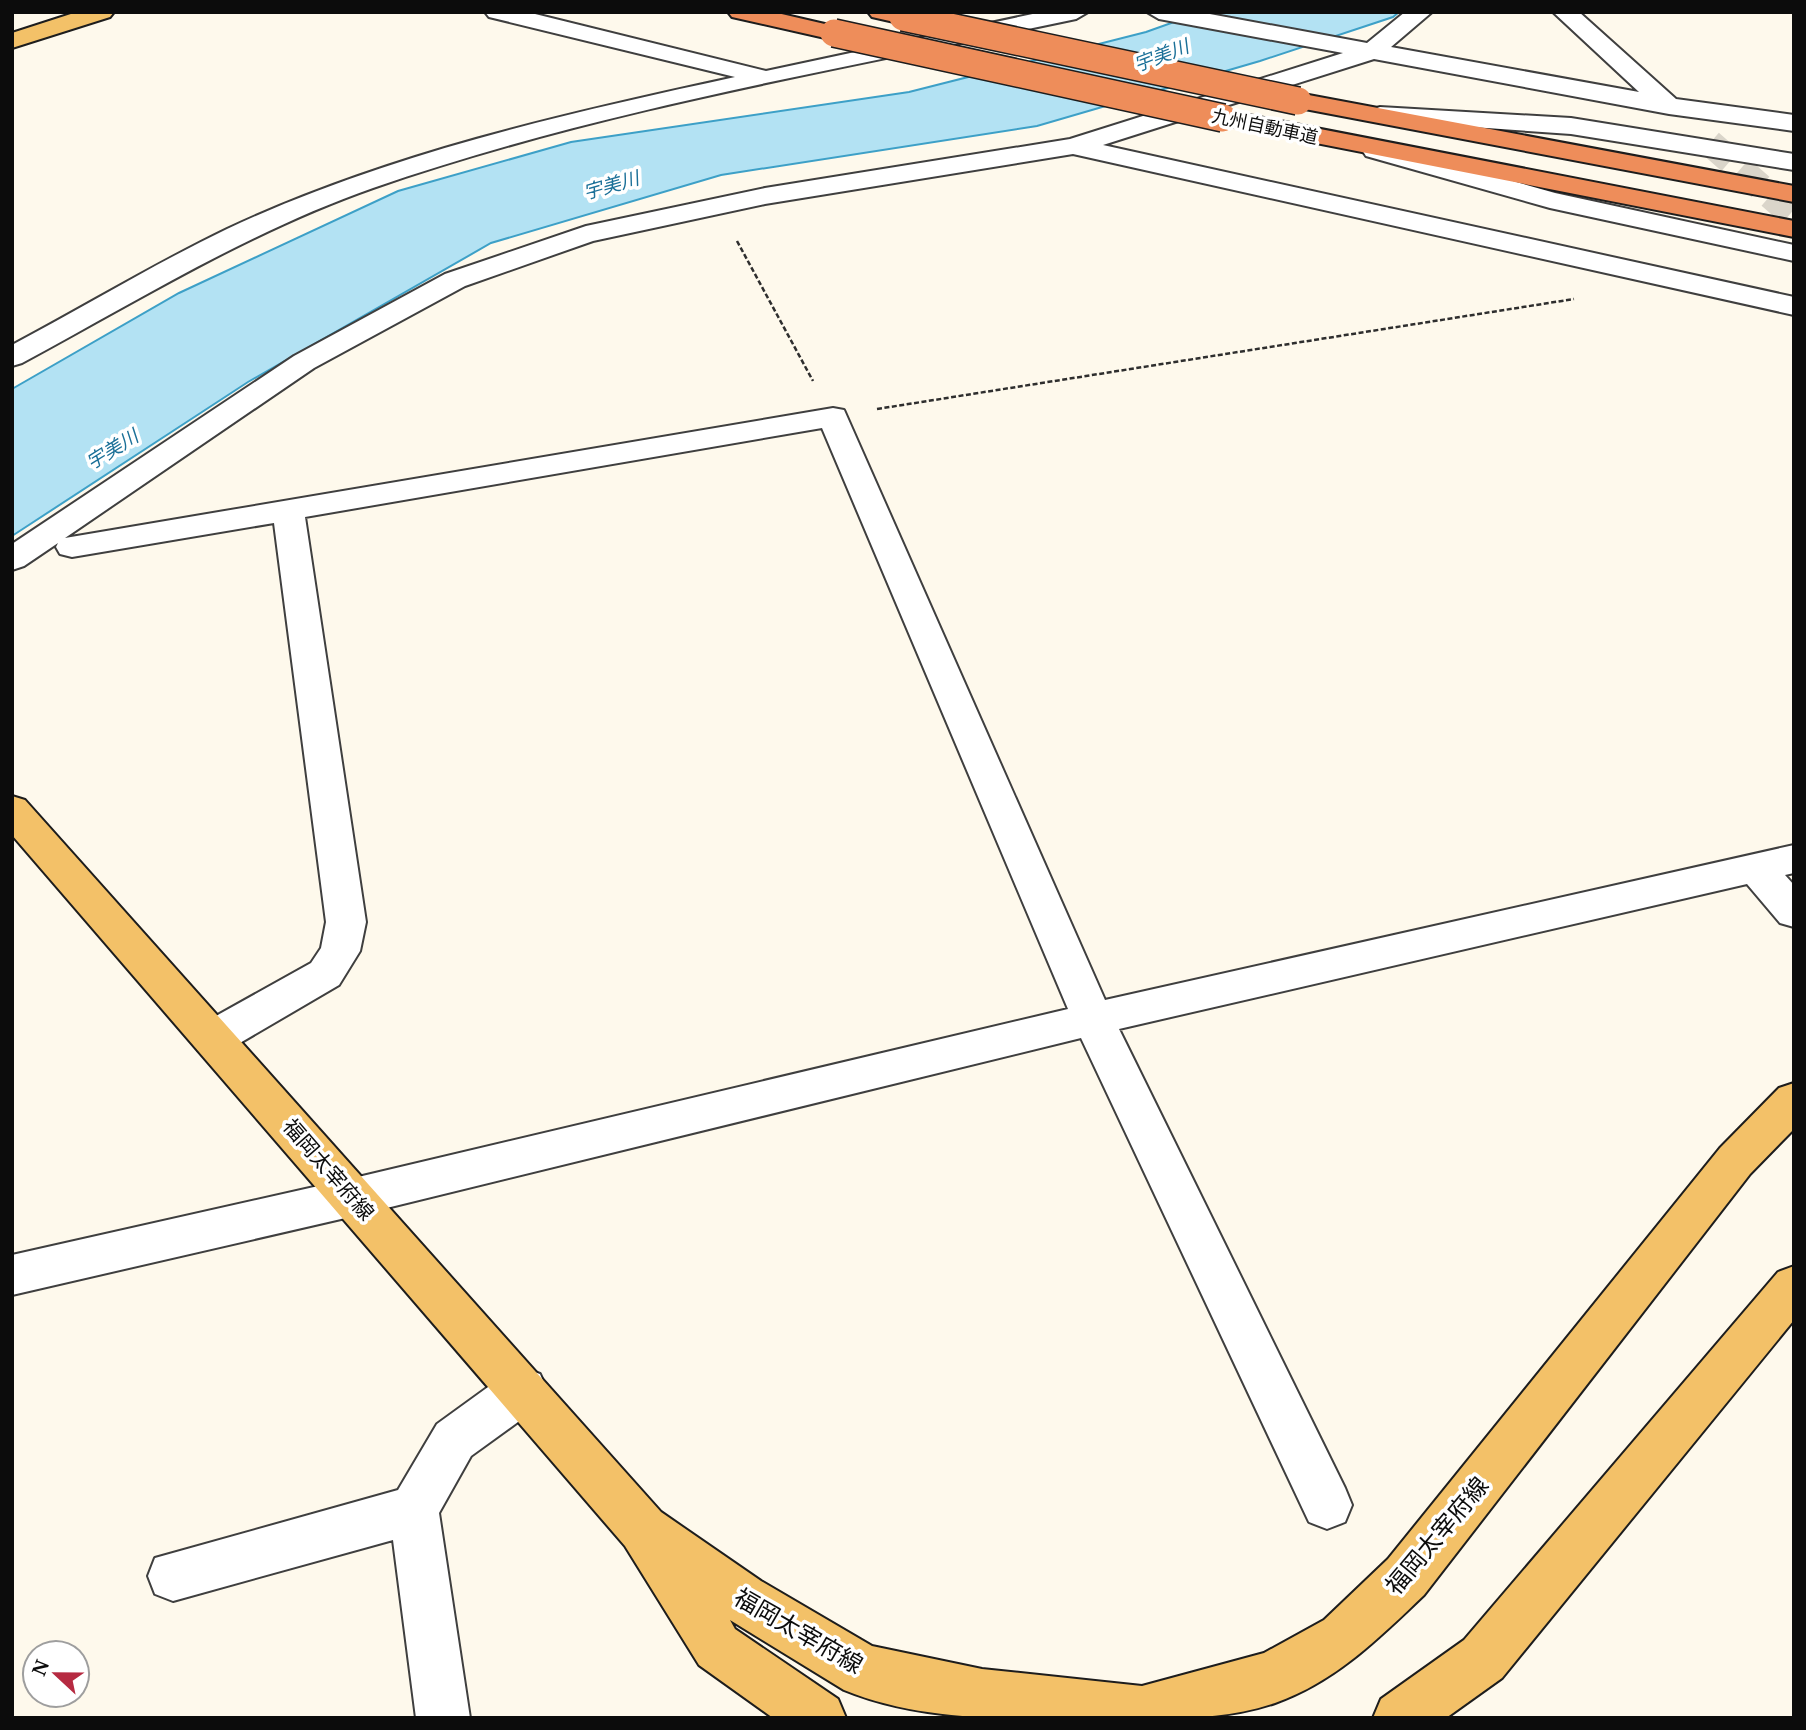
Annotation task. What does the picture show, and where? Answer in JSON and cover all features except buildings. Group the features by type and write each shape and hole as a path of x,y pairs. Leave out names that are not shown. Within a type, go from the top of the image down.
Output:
{"highway":[{"name":"九州自動車道","path":"740,12 1223,118 1794,229"},
{"name":"九州自動車道","path":"892,15 1298,101 1794,194"}],"main road":[{"path":"12,41 102,12"},
{"name":"福岡太宰府線","path":"12,810 354,1197 643,1530 718,1647 819,1718"},
{"name":"福岡太宰府線","path":"643,1530 743,1600 863,1671 982,1696 1142,1713 1273,1677 1342,1637 1406,1577 1735,1161 1794,1100"},
{"path":"1400,1718 1483,1659 1794,1286"}],"street":[{"path":"497,12 770,78"},
{"path":"12,356 237,235 337,192 588,116 1076,12"},
{"path":"1159,12 1668,105 1794,122"},
{"path":"12,559 304,362 455,280 586,234 765,196 1074,146 1361,50 1420,12"},
{"path":"1565,12 1710,143"},
{"path":"1371,114 1571,126 1794,162"},
{"path":"1074,146 1794,306"},
{"path":"1365,147 1550,200 1794,253"},
{"path":"72,547 833,416 1094,1019 1327,1505"},
{"path":"213,1038 325,974 340,951 346,922 288,509"},
{"path":"12,1275 354,1197 1094,1019 1775,864 1794,912"},
{"path":"443,1718 414,1510 454,1440 523,1390"},
{"path":"173,1576 414,1510"}],"path":[{"path":"765,196 727,223 833,416 1584,297"}],"water":[{"name":"宇美川","path":"1202,12 1399,12 1393,17 1260,61 1037,126 721,175 491,243 248,382 12,536 12,389 179,293 398,191 571,142 909,92 1146,32"}],"tunnel":[{"path":"1710,143 1794,216"}]}
